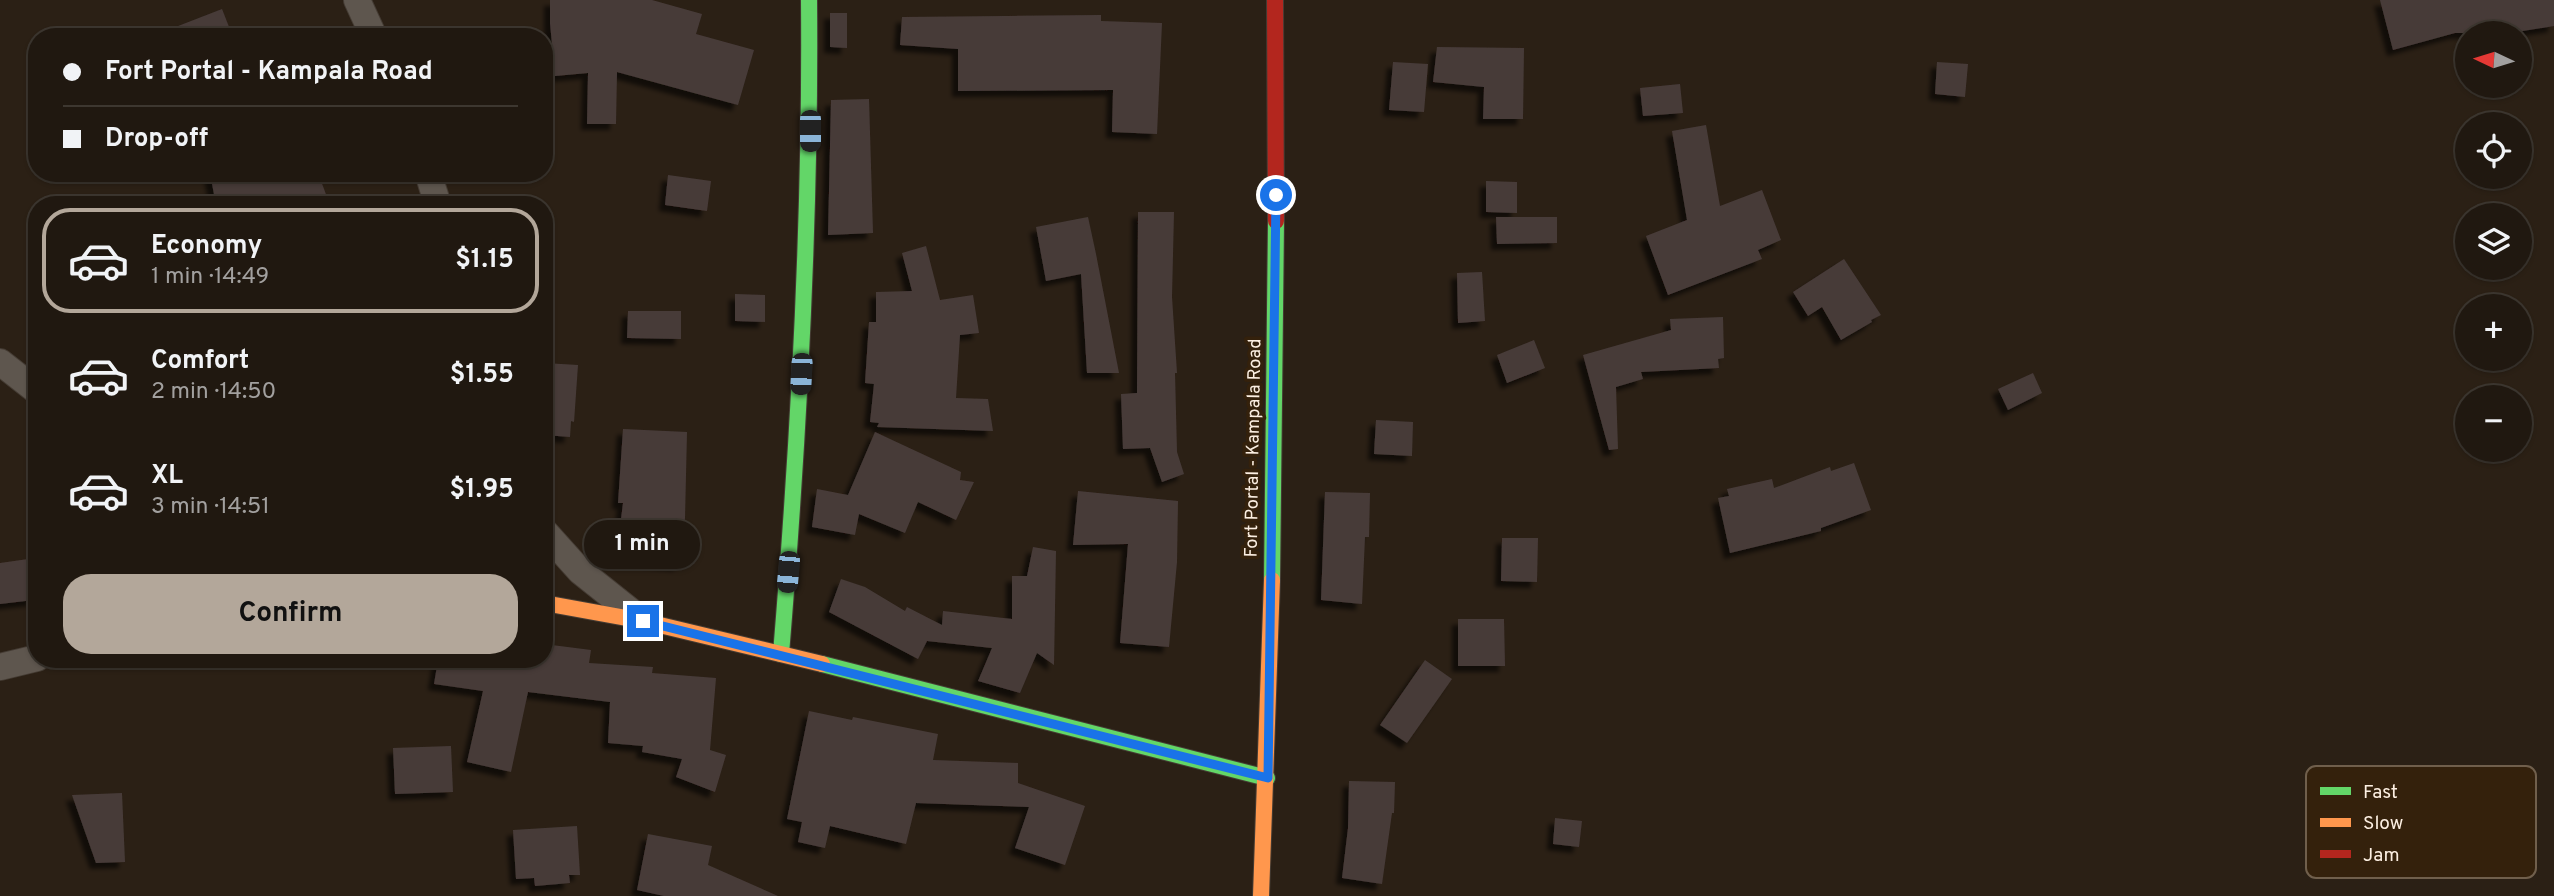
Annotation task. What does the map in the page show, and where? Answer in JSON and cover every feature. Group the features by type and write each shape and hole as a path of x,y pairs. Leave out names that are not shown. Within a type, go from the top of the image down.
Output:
{"street":[{"path":"357,0 370,28"},
{"path":"781,654 793,517 810,158 809,0"},
{"name":"Fort Portal - Kampala Road","path":"1261,896 1268,778 1277,279 1275,0"},
{"path":"0,362 28,384"},
{"path":"553,541 580,572 643,621"},
{"path":"553,605 643,621 781,654 1268,778"},
{"path":"0,667 28,660"}],"building":[{"path":"550,0 652,0 702,14 696,34 754,50 738,105 617,72 616,124 587,124 588,73 555,76 553,28 550,28"},
{"path":"2380,0 2554,0 2554,26 2532,30 2532,21 2455,21 2455,33 2393,50"},
{"path":"222,9 229,28 173,28"},
{"path":"830,13 847,13 847,48 830,47"},
{"path":"1101,15 1101,21 1162,23 1157,134 1112,132 1113,90 958,91 958,49 900,45 902,17"},
{"path":"1437,47 1524,48 1523,119 1483,119 1484,87 1433,82"},
{"path":"1393,62 1428,64 1424,112 1389,110"},
{"path":"1937,62 1968,64 1965,97 1935,94"},
{"path":"1680,84 1683,113 1643,116 1640,88"},
{"path":"869,99 873,233 828,235 831,100"},
{"path":"1706,125 1720,206 1762,190 1781,240 1758,250 1762,259 1668,295 1646,236 1687,220 1672,131"},
{"path":"668,175 711,181 707,211 665,205"},
{"path":"1486,181 1517,182 1517,213 1486,212"},
{"path":"212,182 321,182 327,196 214,196"},
{"path":"1138,212 1174,212 1172,297 1177,373 1177,452 1184,474 1162,482 1150,448 1123,449 1121,394 1137,393"},
{"path":"1088,217 1119,373 1087,373 1081,274 1046,281 1036,227"},
{"path":"1496,217 1557,217 1557,243 1497,244"},
{"path":"926,246 940,300 973,295 979,333 960,335 956,398 988,399 993,431 877,427 879,423 870,422 874,384 865,383 869,322 876,322 876,292 912,291 902,253"},
{"path":"1844,259 1881,315 1841,340 1822,307 1808,316 1793,292"},
{"path":"1482,272 1485,321 1458,323 1457,273"},
{"path":"735,294 765,295 765,322 735,321"},
{"path":"628,311 681,311 681,339 627,338"},
{"path":"1723,317 1724,358 1718,359 1719,368 1641,372 1643,379 1616,387 1618,449 1609,450 1583,355 1671,330 1670,319"},
{"path":"1534,340 1545,368 1507,383 1497,355"},
{"path":"553,364 578,365 574,422 571,421 570,437 553,436"},
{"path":"2033,373 2042,393 2008,410 1998,389"},
{"path":"1376,420 1413,422 1412,456 1374,454"},
{"path":"623,429 687,432 685,518 679,565 631,559 632,554 621,553 623,503 618,503"},
{"path":"875,432 961,472 960,480 974,482 956,520 918,502 905,533 859,514 855,535 812,527 817,489 848,495"},
{"path":"1854,463 1871,510 1821,528 1821,531 1730,553 1718,498 1729,496 1727,489 1772,479 1774,488 1830,467 1831,471"},
{"path":"1078,491 1178,501 1177,562 1169,647 1120,643 1128,544 1073,545"},
{"path":"1325,492 1370,493 1369,537 1365,537 1362,604 1321,600"},
{"path":"1502,538 1538,538 1537,582 1501,581"},
{"path":"1033,547 1056,551 1054,665 1037,653 1020,693 978,681 992,648 927,641 918,659 829,612 841,579 865,587 905,611 907,607 942,625 943,611 1012,619 1012,576 1027,576"},
{"path":"28,559 28,601 0,604 0,563"},
{"path":"1458,619 1504,619 1505,666 1458,666"},
{"path":"553,645 591,650 589,663 653,667 652,673 716,678 710,750 726,755 715,792 676,777 682,759 642,752 643,746 608,743 610,702 528,692 511,772 467,762 483,691 434,684 437,668 553,668"},
{"path":"1425,660 1452,679 1407,743 1380,725"},
{"path":"809,711 938,734 933,760 1018,763 1018,783 1085,806 1065,865 1015,848 1029,807 916,803 906,844 830,826 825,848 798,842 802,822 787,819"},
{"path":"451,746 453,792 395,794 393,748"},
{"path":"1349,781 1395,782 1394,813 1382,884 1342,878 1348,828"},
{"path":"122,793 125,862 96,863 72,795"},
{"path":"1555,818 1582,821 1579,847 1553,844"},
{"path":"577,826 580,875 569,875 570,883 535,886 534,878 516,879 513,830"},
{"path":"648,834 712,846 708,865 778,896 664,896 637,890"}],"traffic: fast":[{"path":"781,654 802,327 808,164 809,0"},
{"path":"1272,580 1276,221"},
{"path":"822,664 1267,778"}],"traffic: slow":[{"path":"1261,896 1272,580"},
{"path":"553,605 643,621 822,664"}],"traffic: jam":[{"path":"1275,0 1276,221"}],"route":[{"path":"643,621 1268,778 1277,279 1276,195"}]}
